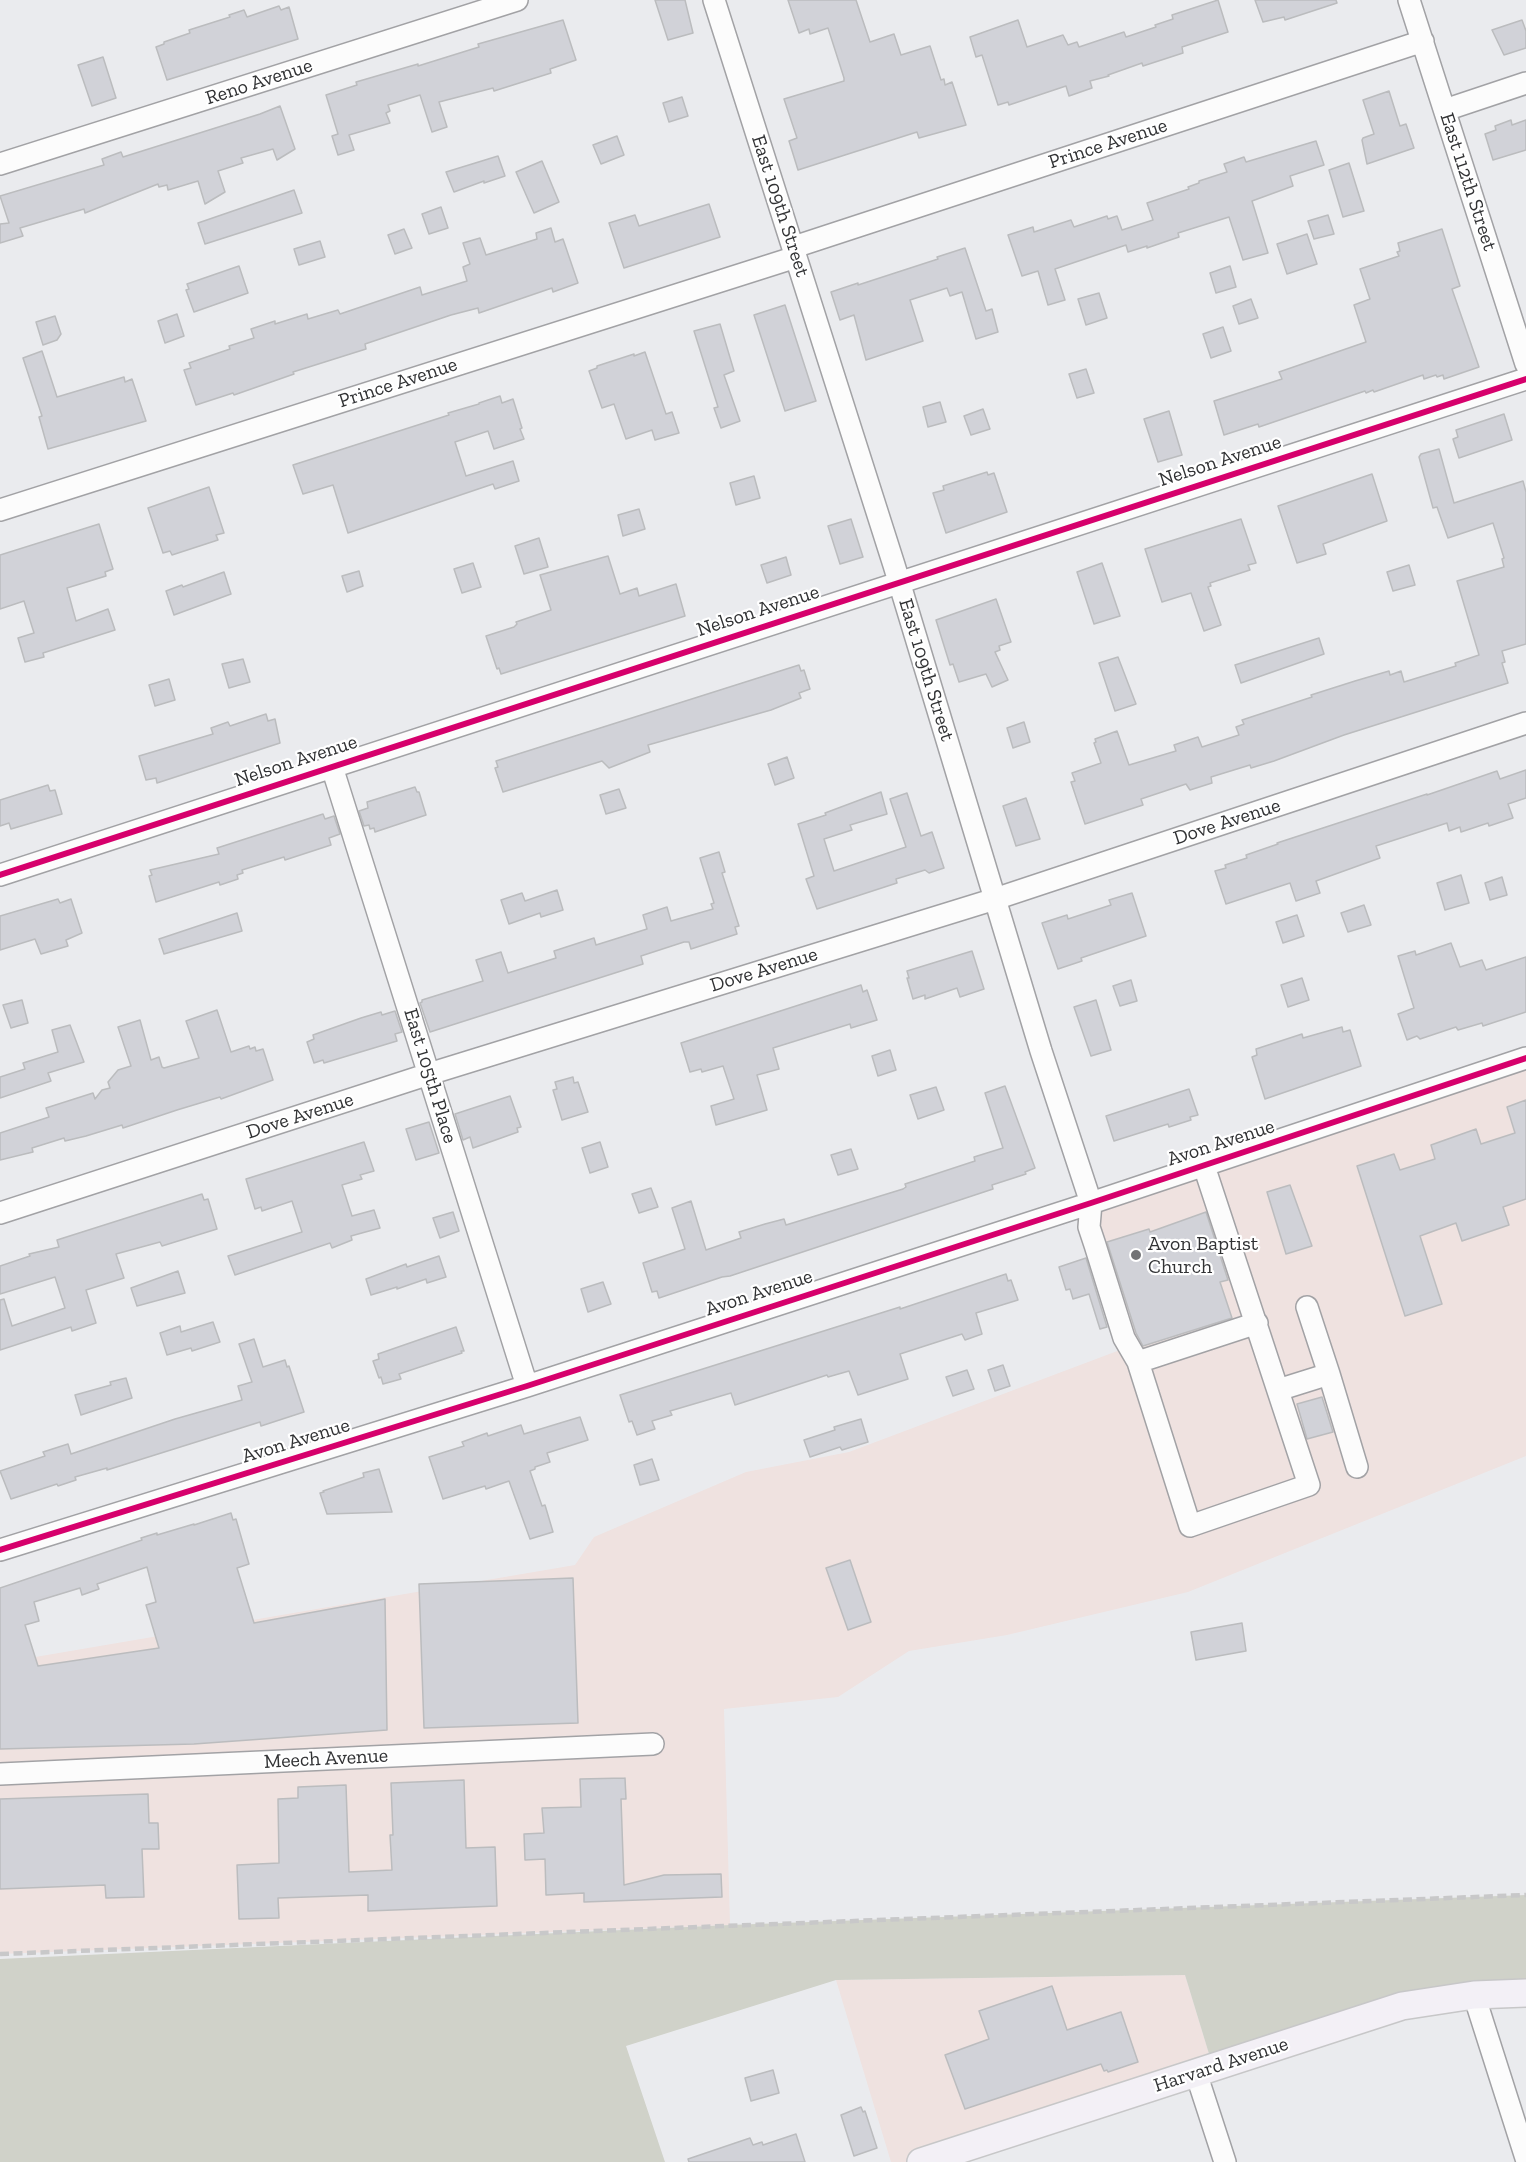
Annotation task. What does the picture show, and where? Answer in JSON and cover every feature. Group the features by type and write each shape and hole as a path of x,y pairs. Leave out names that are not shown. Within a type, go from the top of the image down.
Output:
{"main road":[{"name":"Harvard Avenue","path":"921,2162 1402,2006 1474,1995 1526,1993"}],"street":[{"name":"Reno Avenue","path":"0,164 517,0"},
{"name":"East 109th Street","path":"714,0 899,583 1041,1052 1091,1203 1089,1227 1124,1338 1138,1362 1190,1526 1309,1485 1278,1390"},
{"name":"East 112th Street","path":"1409,0 1526,364"},
{"name":"Prince Avenue","path":"0,510 795,252 1423,41"},
{"path":"1445,110 1526,83"},
{"name":"Nelson Avenue","path":"0,875 1526,378"},
{"name":"Dove Avenue","path":"0,1213 429,1074 995,899 1526,723"},
{"name":"East 105th Place","path":"332,767 527,1386"},
{"name":"Avon Avenue","path":"0,1550 527,1386 1204,1166 1526,1058"},
{"path":"1204,1166 1278,1390 1329,1374"},
{"path":"1307,1307 1357,1467"},
{"path":"1138,1362 1257,1323"},
{"name":"Meech Avenue","path":"0,1774 653,1744"},
{"path":"1474,1995 1526,2158"},
{"path":"1196,2073 1225,2162"}],"shaded area":[{"path":"1526,1058 1526,1456 1188,1592 1007,1635 909,1651 838,1697 724,1709 730,1925 0,1954 0,1663 575,1565 594,1537 746,1472 849,1452 1120,1350 1076,1208"},
{"path":"1526,1895 1526,1993 1474,1995 1213,2067 1185,1975 836,1980 626,2046 665,2162 0,2162 0,1959 730,1925"},
{"path":"1185,1975 1213,2067 921,2162 891,2162 836,1980"}],"building":[{"path":"655,0 685,0 693,33 668,40"},
{"path":"788,0 856,0 870,42 894,34 901,55 930,46 941,80 944,79 945,85 952,82 966,125 919,138 917,132 798,170 789,141 797,138 784,99 844,81 844,78 828,28 810,34 809,29 799,33"},
{"path":"1218,0 1228,32 1182,47 1183,53 1143,66 1142,63 1090,81 1092,88 1069,96 1066,86 1009,105 1008,102 998,105 982,55 976,57 970,37 1018,20 1027,47 1063,35 1068,45 1077,42 1079,47 1124,32 1126,37 1156,27 1155,25 1173,19 1172,15"},
{"path":"1255,0 1336,0 1337,3 1285,20 1284,17 1263,22"},
{"path":"279,6 281,10 289,7 298,39 167,80 156,47 190,33 189,30 244,10 247,17"},
{"path":"563,20 576,60 550,69 551,73 494,91 493,88 439,102 447,127 432,132 420,95 388,105 390,111 386,113 390,123 349,135 354,150 338,155 332,136 338,134 326,95 357,85 356,82 418,64 418,66 479,47 478,44"},
{"path":"1522,20 1526,31 1526,48 1504,55 1492,30"},
{"path":"103,57 116,98 92,106 78,65"},
{"path":"1389,91 1400,126 1406,124 1414,148 1367,164 1362,140 1374,134 1363,100"},
{"path":"682,97 688,116 669,122 663,103"},
{"path":"280,106 295,149 277,160 273,149 241,158 243,163 218,171 225,192 205,204 198,181 168,190 167,185 159,187 158,184 85,213 84,209 20,228 23,236 0,243 0,224 9,223 0,196 104,165 102,159 121,152 123,157"},
{"path":"1511,120 1512,125 1526,120 1526,150 1493,160 1485,134 1496,130 1495,126"},
{"path":"617,136 624,155 601,164 593,145"},
{"path":"1316,141 1324,165 1290,176 1293,186 1252,201 1268,253 1243,260 1229,217 1178,233 1179,237 1147,248 1147,246 1128,252 1126,245 1055,269 1065,300 1048,305 1038,271 1022,276 1008,235 1033,227 1034,232 1071,220 1074,227 1107,216 1108,219 1117,216 1122,230 1153,220 1147,203 1189,189 1188,187 1199,181 1227,172 1224,164 1244,157 1246,162"},
{"path":"498,156 505,176 454,192 446,172"},
{"path":"542,161 559,202 534,213 516,172"},
{"path":"1349,163 1364,211 1343,217 1329,170"},
{"path":"294,190 302,213 205,244 198,223"},
{"path":"709,204 720,237 624,268 609,223 635,215 639,226"},
{"path":"441,207 448,228 429,234 422,214"},
{"path":"1328,215 1334,234 1314,239 1308,221"},
{"path":"551,228 555,242 563,239 578,283 553,292 552,288 479,313 478,308 451,315 365,344 366,349 293,372 294,374 234,395 233,393 196,405 184,370 191,368 189,363 254,338 251,329 307,314 308,319 338,310 340,314 420,287 422,295 467,281 463,267 470,264 463,243 480,238 486,255 537,239 536,233"},
{"path":"404,229 412,248 395,254 388,235"},
{"path":"1442,229 1460,286 1452,289 1479,367 1444,379 1443,375 1437,377 1436,375 1424,379 1423,375 1374,392 1373,390 1366,393 1365,391 1259,427 1258,424 1224,435 1214,401 1282,379 1279,372 1366,342 1354,305 1370,299 1360,269 1399,256 1398,243"},
{"path":"1307,234 1317,264 1287,274 1277,244"},
{"path":"320,241 325,257 299,265 294,249"},
{"path":"965,248 986,311 992,309 998,332 976,339 962,292 950,296 947,288 910,300 923,341 866,360 854,315 840,320 831,292 938,259 937,257"},
{"path":"239,266 248,293 194,312 186,290 189,289 187,284"},
{"path":"1230,266 1236,287 1216,293 1210,273"},
{"path":"1099,293 1107,318 1086,325 1078,299"},
{"path":"1251,299 1258,318 1239,324 1233,306"},
{"path":"785,305 816,401 785,411 754,315"},
{"path":"177,314 184,336 165,343 158,321"},
{"path":"55,316 61,334 57,340 43,345 36,322"},
{"path":"720,324 734,371 724,375 740,421 721,428 714,408 718,407 694,331"},
{"path":"1223,327 1231,351 1211,358 1203,334"},
{"path":"42,351 57,397 124,377 125,382 132,379 146,421 48,449 39,417 42,416 23,358"},
{"path":"645,352 666,414 672,412 679,433 655,440 652,430 626,439 614,404 602,408 589,371 597,366"},
{"path":"1086,369 1094,393 1077,398 1069,374"},
{"path":"500,396 502,403 513,399 524,439 494,449 488,431 455,442 466,476 513,461 519,481 495,489 493,484 348,533 333,485 303,494 293,465 449,415 448,413"},
{"path":"940,402 946,422 928,427 923,407"},
{"path":"983,409 990,429 971,435 964,416"},
{"path":"1169,411 1182,455 1158,462 1144,419"},
{"path":"1504,414 1512,440 1459,458 1453,439 1458,437 1456,430"},
{"path":"1439,449 1454,503 1523,481 1526,492 1526,644 1502,651 1505,662 1502,663 1508,683 1344,735 1274,761 1251,768 1250,765 1211,777 1212,783 1190,790 1186,784 1141,799 1143,805 1085,824 1071,782 1075,781 1072,773 1101,763 1094,743 1095,739 1117,731 1129,765 1176,751 1174,745 1198,737 1202,747 1239,735 1236,727 1244,724 1242,720 1355,681 1389,671 1390,675 1401,671 1404,682 1456,666 1455,663 1479,655 1457,581 1504,567 1502,559 1504,558 1493,523 1448,538 1437,507 1433,508 1419,457 1421,454"},
{"path":"987,472 988,475 994,473 1007,512 946,533 933,493 944,490 943,486"},
{"path":"1372,474 1387,521 1323,544 1326,554 1297,563 1278,506"},
{"path":"754,476 760,498 736,505 730,483"},
{"path":"209,487 224,533 216,535 218,540 172,555 170,551 163,553 148,508"},
{"path":"639,509 645,529 623,536 618,515"},
{"path":"851,519 863,557 840,564 828,526"},
{"path":"1241,519 1256,563 1248,565 1250,570 1210,583 1211,586 1208,587 1221,625 1204,631 1191,593 1162,602 1145,549"},
{"path":"99,524 113,569 105,572 106,576 67,588 76,621 108,609 115,630 43,653 44,657 25,662 18,638 34,633 24,601 0,609 0,555"},
{"path":"539,538 548,567 524,574 515,546"},
{"path":"608,556 620,594 637,588 639,596 676,584 685,616 501,674 499,668 497,669 486,636 514,627 516,622 551,610 540,575"},
{"path":"786,557 791,575 767,583 761,565"},
{"path":"473,563 481,587 462,593 454,569"},
{"path":"1102,563 1120,616 1094,624 1077,572"},
{"path":"1409,565 1415,585 1393,591 1387,572"},
{"path":"359,571 363,586 347,592 342,576"},
{"path":"224,572 231,594 174,615 166,591"},
{"path":"996,599 1011,642 999,646 1000,650 995,652 1008,680 992,687 986,674 959,682 953,664 950,665 936,620"},
{"path":"1319,638 1324,654 1241,683 1235,665"},
{"path":"1118,657 1136,704 1115,711 1099,663"},
{"path":"243,659 250,682 229,688 222,664"},
{"path":"799,665 801,671 804,670 810,689 799,693 801,698 771,710 648,745 650,752 609,768 602,761 503,792 495,768 498,767 496,761"},
{"path":"169,679 175,700 155,706 149,685"},
{"path":"266,714 268,721 275,719 280,743 157,783 156,778 146,780 139,756 213,734 211,728 228,722 230,726"},
{"path":"1024,722 1030,742 1013,748 1007,728"},
{"path":"787,757 794,778 775,785 768,764"},
{"path":"1526,770 1526,798 1508,804 1513,818 1461,832 1460,827 1449,831 1447,823 1376,846 1380,858 1316,881 1320,893 1296,901 1290,883 1226,904 1215,871 1247,858 1246,855 1497,771 1500,779"},
{"path":"48,785 50,791 55,790 62,814 11,829 9,823 0,826 0,800"},
{"path":"415,787 419,792 426,815 375,832 374,828 370,829 369,825 364,826 359,811 368,808 367,802"},
{"path":"619,789 626,808 606,814 600,795"},
{"path":"881,792 887,814 850,825 852,830 824,839 834,871 906,847 890,799 907,793 921,836 932,832 944,868 929,873 925,870 896,879 897,883 817,909 806,879 814,876 798,824"},
{"path":"1026,798 1040,839 1016,846 1003,806"},
{"path":"323,814 325,819 334,816 340,834 329,838 331,845 285,860 284,857 242,870 243,873 237,875 238,879 220,885 219,882 156,902 149,876 152,875 150,870 219,854 217,848"},
{"path":"719,852 725,872 722,873 739,926 735,927 737,934 691,949 689,942 684,942 641,956 643,964 430,1032 420,1003 422,1000 483,981 476,960 501,952 508,973 556,958 554,951 594,938 596,945 647,929 643,915 667,907 671,921 713,909 711,904 714,903 700,858"},
{"path":"1461,875 1469,903 1445,910 1437,883"},
{"path":"1502,877 1507,895 1490,900 1485,883"},
{"path":"557,890 563,910 541,917 540,913 509,924 501,900 522,893 525,901"},
{"path":"1132,893 1146,936 1081,958 1082,961 1058,969 1042,923 1067,915 1068,919 1111,905 1109,900"},
{"path":"58,899 60,903 71,899 82,933 66,940 68,946 41,954 35,939 0,950 0,916"},
{"path":"1364,905 1371,925 1348,932 1341,913"},
{"path":"237,913 242,931 164,954 159,939"},
{"path":"1297,915 1304,936 1283,943 1276,922"},
{"path":"1451,943 1460,967 1482,960 1486,970 1526,957 1526,1012 1483,1026 1482,1023 1458,1030 1456,1027 1420,1039 1417,1036 1407,1040 1398,1014 1414,1008 1398,956 1415,951 1416,955"},
{"path":"972,951 984,989 960,997 957,988 925,999 925,995 913,999 907,971"},
{"path":"1302,978 1309,1000 1288,1007 1281,985"},
{"path":"1131,980 1137,1001 1120,1006 1113,986"},
{"path":"861,985 863,992 867,990 877,1020 851,1028 850,1024 773,1048 779,1069 757,1075 767,1110 716,1125 711,1106 734,1099 723,1066 702,1072 701,1069 690,1072 681,1043"},
{"path":"22,1000 28,1023 11,1028 3,1005"},
{"path":"1096,1000 1111,1050 1091,1056 1074,1007"},
{"path":"217,1010 231,1052 249,1046 250,1049 255,1047 256,1051 263,1049 273,1080 221,1099 220,1097 123,1128 122,1125 65,1141 64,1138 32,1148 33,1152 0,1160 0,1133 49,1117 46,1108 93,1093 95,1099 102,1090 110,1088 108,1082 118,1070 131,1066 118,1027 140,1020 151,1060 159,1057 164,1068 199,1058 186,1021"},
{"path":"395,1011 402,1032 395,1034 397,1041 324,1063 323,1060 314,1063 307,1042 314,1039 313,1035 381,1012 382,1015"},
{"path":"70,1025 84,1062 48,1073 51,1081 0,1098 0,1077 25,1069 23,1063 58,1052 52,1030"},
{"path":"1342,1027 1343,1032 1350,1030 1361,1066 1265,1099 1252,1057 1257,1055 1256,1049 1302,1034 1303,1038"},
{"path":"890,1050 896,1070 878,1076 872,1056"},
{"path":"573,1077 574,1083 578,1082 588,1112 562,1120 553,1090 557,1089 555,1082"},
{"path":"1005,1086 1035,1168 1025,1172 1026,1174 992,1185 993,1189 730,1276 659,1298 657,1291 652,1292 643,1263 685,1249 672,1208 691,1201 706,1250 741,1238 739,1232 784,1219 786,1225 903,1189 906,1187 905,1184 975,1161 974,1157 1003,1148 985,1093"},
{"path":"936,1087 944,1110 918,1119 910,1095"},
{"path":"1189,1089 1198,1115 1190,1117 1191,1120 1169,1127 1168,1124 1114,1141 1106,1116"},
{"path":"510,1096 521,1127 517,1128 518,1132 473,1148 470,1137 463,1140 455,1114"},
{"path":"1526,1100 1526,1199 1503,1207 1509,1225 1462,1241 1456,1223 1420,1236 1442,1304 1405,1316 1357,1166 1394,1154 1400,1170 1435,1159 1431,1145 1476,1129 1481,1144 1515,1133 1507,1107"},
{"path":"429,1122 439,1153 416,1160 406,1129"},
{"path":"364,1142 374,1171 360,1175 362,1179 342,1185 352,1216 374,1210 380,1228 351,1236 352,1240 332,1248 330,1243 235,1275 228,1256 302,1232 292,1201 262,1211 261,1207 255,1209 246,1179"},
{"path":"600,1142 608,1167 590,1173 582,1148"},
{"path":"851,1149 858,1169 838,1175 831,1155"},
{"path":"1290,1185 1312,1246 1286,1254 1267,1192"},
{"path":"651,1188 658,1207 639,1213 632,1194"},
{"path":"202,1194 204,1200 208,1199 217,1229 162,1246 160,1242 116,1254 124,1278 86,1290 96,1323 72,1331 71,1327 0,1350 0,1300 4,1299 12,1326 65,1308 55,1277 0,1294 0,1266 30,1256 29,1254 59,1247 57,1240"},
{"path":"453,1212 459,1231 440,1238 433,1218"},
{"path":"1206,1212 1228,1280 1220,1282 1232,1318 1143,1346 1136,1333 1107,1242 1149,1229 1150,1232"},
{"path":"439,1256 446,1277 427,1283 426,1279 371,1295 366,1279 406,1264 407,1267"},
{"path":"1086,1258 1107,1327 1100,1329 1089,1294 1073,1299 1070,1289 1066,1290 1059,1267"},
{"path":"178,1271 185,1293 137,1306 131,1288"},
{"path":"1006,1274 1008,1281 1011,1280 1018,1300 976,1313 982,1334 965,1340 962,1334 900,1354 908,1379 858,1395 849,1371 828,1377 827,1375 735,1405 731,1393 670,1411 672,1415 652,1421 655,1429 637,1435 632,1421 629,1422 620,1395"},
{"path":"603,1282 611,1304 588,1312 581,1289"},
{"path":"213,1322 220,1342 192,1351 191,1348 167,1355 160,1333 180,1326 181,1332"},
{"path":"456,1327 464,1351 461,1351 462,1353 399,1374 401,1379 383,1384 373,1361 379,1359 378,1354"},
{"path":"254,1339 263,1367 285,1360 304,1412 261,1426 260,1422 107,1470 107,1468 75,1477 76,1480 11,1499 0,1471 45,1456 43,1452 68,1444 71,1454 175,1419 242,1400 238,1386 252,1382 239,1344"},
{"path":"1003,1365 1010,1386 995,1391 988,1370"},
{"path":"967,1370 974,1389 953,1396 946,1377"},
{"path":"126,1378 132,1398 81,1415 75,1395 111,1385 110,1382"},
{"path":"1322,1397 1333,1432 1307,1439 1297,1404"},
{"path":"580,1417 588,1440 547,1453 550,1462 530,1471 542,1506 545,1505 553,1532 530,1539 509,1481 443,1499 429,1457 464,1446 462,1442 487,1433 488,1436 521,1425 524,1434"},
{"path":"861,1419 868,1442 842,1450 840,1447 810,1457 804,1440 835,1430 834,1427"},
{"path":"652,1459 659,1480 640,1485 634,1465"},
{"path":"379,1469 392,1512 327,1514 320,1493 364,1477 363,1473"},
{"path":"231,1513 233,1520 236,1519 249,1564 237,1568 254,1623 385,1599 387,1730 194,1744 0,1749 0,1588 142,1540 141,1538","holes":["147,1567 156,1602 146,1605 159,1648 38,1666 25,1625 39,1621 34,1602 80,1588 82,1595 99,1589 97,1584"]},
{"path":"850,1560 871,1622 848,1630 826,1568"},
{"path":"573,1578 578,1723 424,1728 419,1584"},
{"path":"1242,1623 1246,1651 1196,1660 1191,1632"},
{"path":"625,1778 626,1799 621,1799 624,1885 664,1875 721,1874 722,1897 584,1902 584,1893 546,1895 545,1859 525,1860 524,1834 544,1833 542,1808 581,1807 580,1779"},
{"path":"464,1780 466,1848 495,1847 497,1906 368,1911 368,1895 278,1898 279,1918 239,1919 237,1865 279,1863 278,1799 298,1798 298,1787 346,1785 349,1872 392,1870 391,1783"},
{"path":"148,1794 149,1823 158,1823 159,1849 142,1849 144,1897 106,1898 105,1885 0,1889 0,1799"},
{"path":"1052,1986 1067,2030 1121,2012 1138,2062 1108,2072 1104,2071 1101,2064 965,2109 945,2055 989,2039 979,2011"},
{"path":"773,2070 779,2093 751,2101 745,2078"},
{"path":"861,2107 863,2112 865,2111 877,2148 854,2156 841,2115"},
{"path":"796,2134 805,2162 689,2162 688,2159 750,2138 753,2145 762,2142 763,2145"}],"railway":[{"path":"0,1954 1526,1895"}],"cycle path":[{"path":"0,875 1526,379"},
{"path":"0,1550 527,1386 1091,1203 1526,1058"}],"place":[{"name":"Avon Baptist Church","path":"1136,1255"}]}
